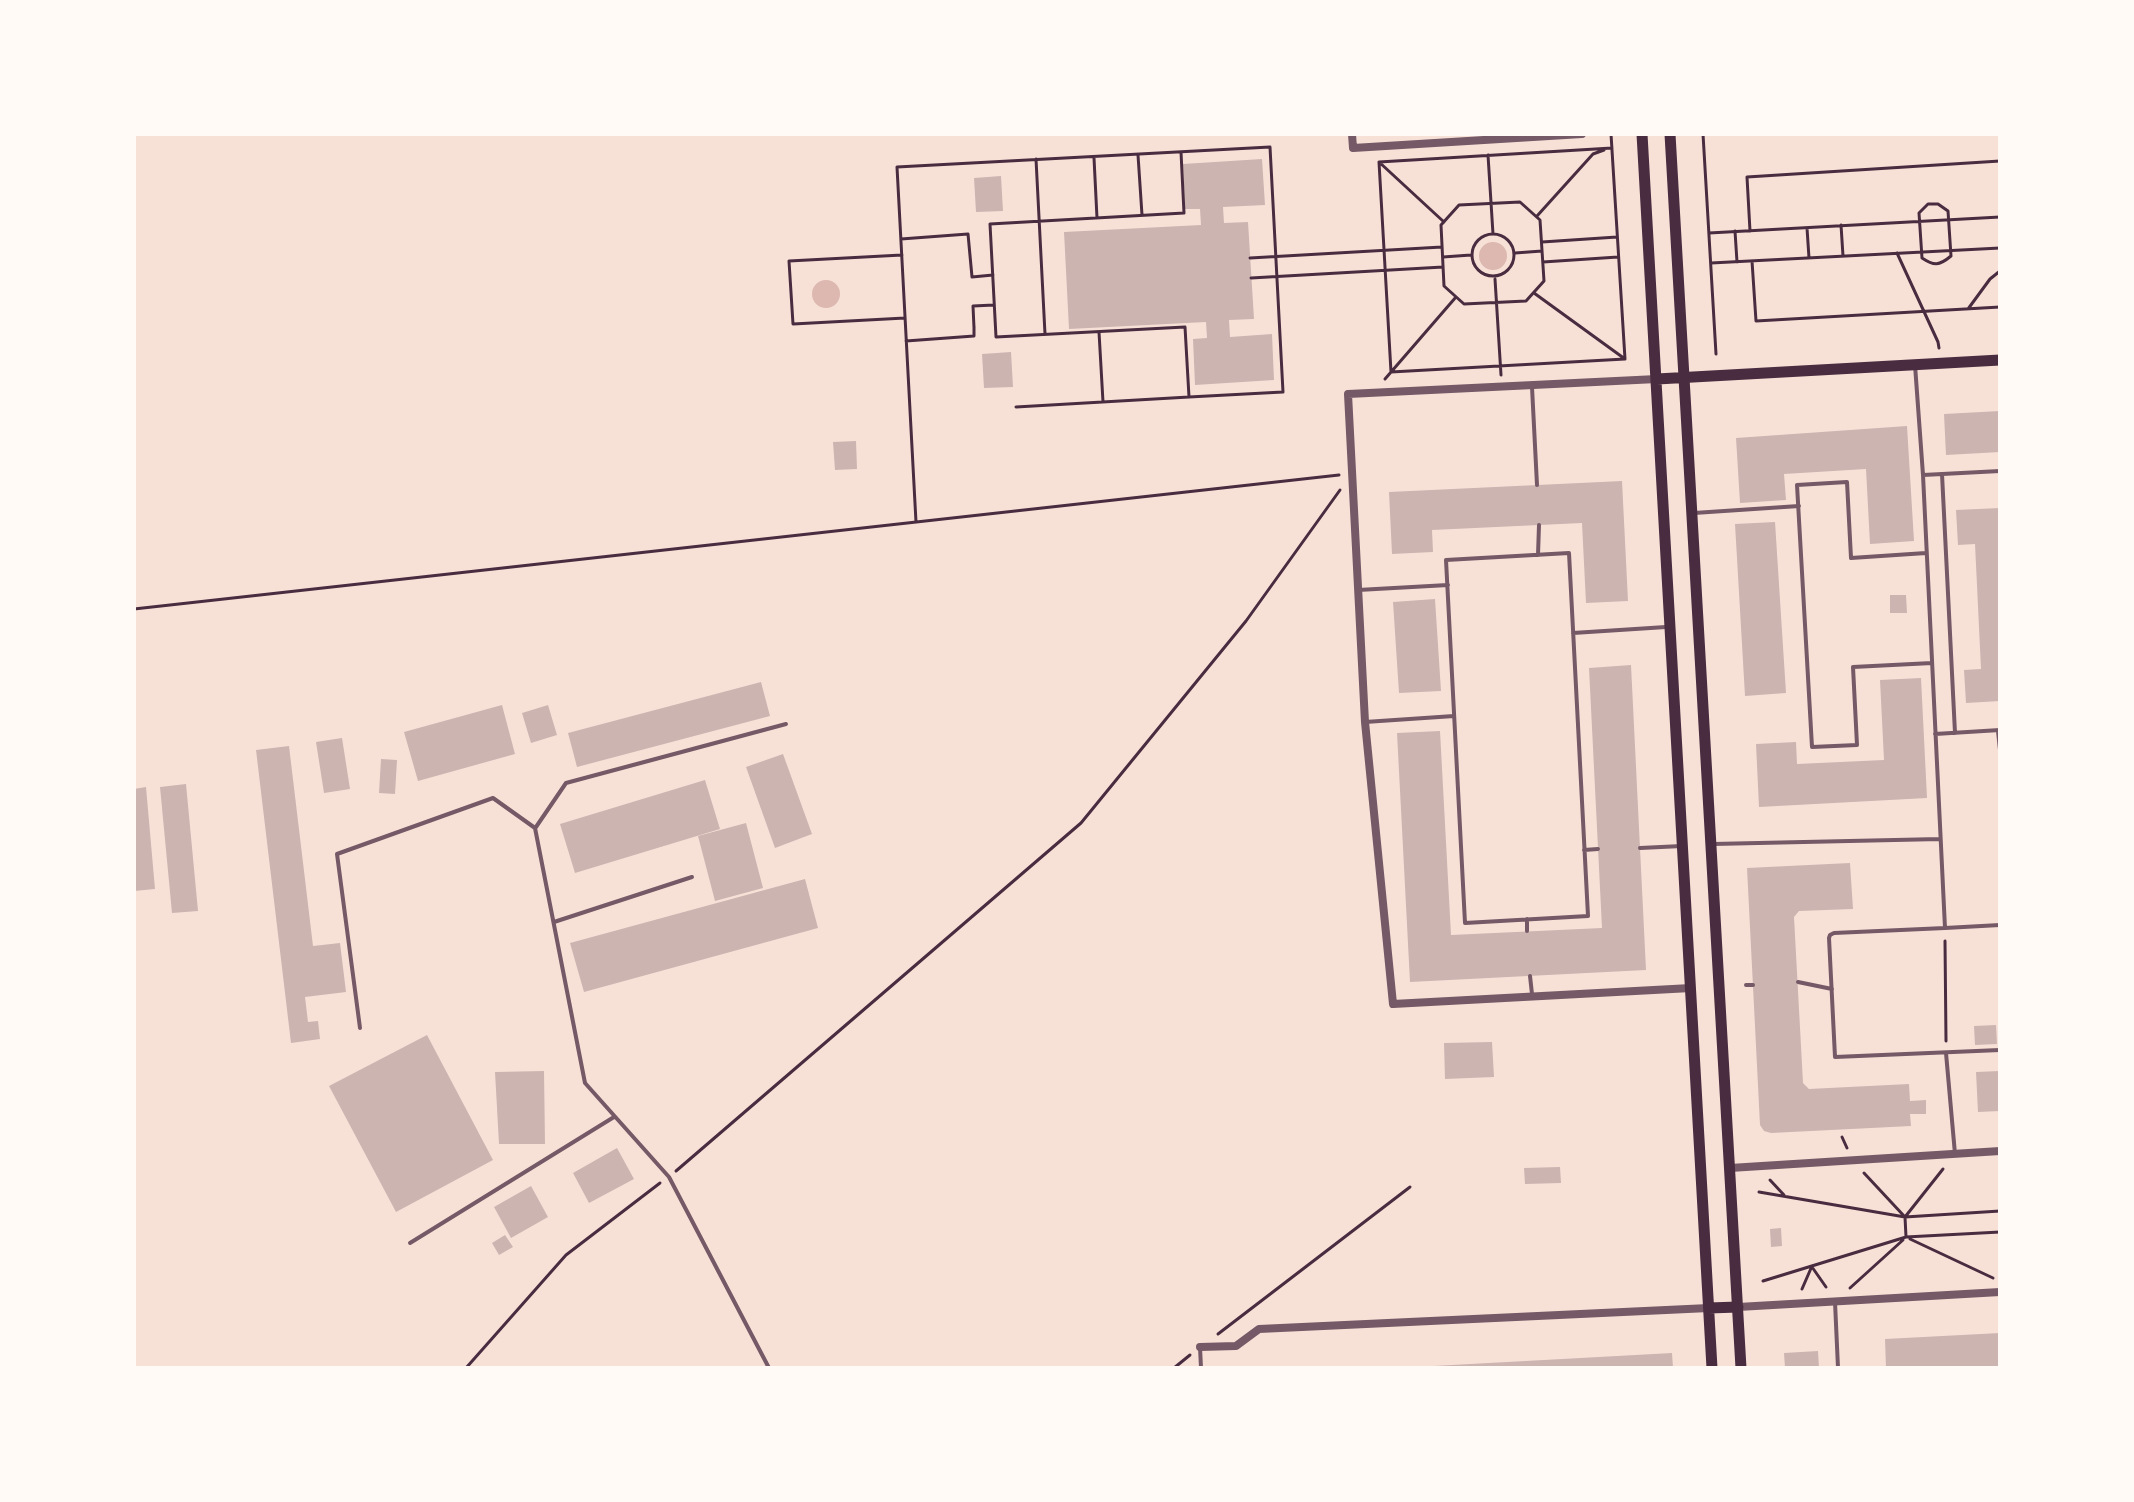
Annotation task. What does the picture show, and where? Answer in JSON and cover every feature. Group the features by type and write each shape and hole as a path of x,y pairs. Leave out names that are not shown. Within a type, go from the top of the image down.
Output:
{"main road":[{"path":"1642,134 1712,1368"},
{"path":"1670,134 1741,1368"},
{"path":"1657,379 2000,360"},
{"path":"1709,1308 1738,1307"}],"street":[{"path":"1352,134 1353,148 1582,134"},
{"path":"1657,379 1348,394 1357,590 1365,722 1393,1004 1691,988"},
{"path":"1730,1168 2000,1151"},
{"path":"1738,1307 2000,1292"},
{"path":"1200,1347 1236,1346 1259,1329 1709,1308"}],"lane":[{"path":"1915,364 1945,928"},
{"path":"1532,385 1537,485"},
{"path":"1923,475 2000,471"},
{"path":"1942,474 1955,733"},
{"path":"1927,553 1851,558 1847,482 1797,485 1812,747 1857,745 1853,667 1932,663"},
{"path":"1692,513 1799,506"},
{"path":"1538,555 1539,525"},
{"path":"1569,553 1588,916 1465,923 1448,585 1446,560 1569,553"},
{"path":"1357,590 1448,585"},
{"path":"1573,633 1671,627"},
{"path":"1365,722 1454,716"},
{"path":"535,828 566,783 786,724"},
{"path":"1935,734 1999,730 2000,750"},
{"path":"360,1028 337,854 493,798 535,828 585,1083 669,1177 769,1368"},
{"path":"1711,844 1940,839"},
{"path":"1640,848 1683,846"},
{"path":"1584,850 1598,849"},
{"path":"553,922 692,877"},
{"path":"1527,919 1527,931"},
{"path":"2000,925 1830,935 1835,1057 2000,1050"},
{"path":"1530,976 1532,997"},
{"path":"1798,982 1832,989"},
{"path":"1746,985 1753,985"},
{"path":"1946,1053 1955,1154"},
{"path":"410,1243 614,1117"},
{"path":"1835,1301 1838,1368"},
{"path":"1200,1347 1201,1368"}],"path":[{"path":"1611,134 1625,359"},
{"path":"1703,134 1716,354"},
{"path":"916,522 897,167 1270,147 1283,392 1016,407"},
{"path":"1379,162 1612,148"},
{"path":"1537,216 1593,154 1612,148"},
{"path":"1181,152 1184,213 990,224 996,337 1185,327 1189,397"},
{"path":"1138,154 1142,215"},
{"path":"1488,155 1493,234"},
{"path":"1093,157 1097,218"},
{"path":"1036,159 1045,334"},
{"path":"1750,231 1747,177 2000,161"},
{"path":"1379,162 1444,222"},
{"path":"1379,162 1391,372"},
{"path":"1520,202 1537,216 1540,220 1544,281 1526,301 1464,304 1444,286 1441,225 1459,205 1520,202"},
{"path":"1928,204 1938,204 1948,211 1951,256 1941,264 1932,264 1922,258 1919,221 1919,213 1928,204"},
{"path":"1709,233 2000,217"},
{"path":"1841,225 1843,256"},
{"path":"1807,228 1809,258"},
{"path":"1735,231 1737,262"},
{"path":"901,239 968,234 972,277 993,275"},
{"path":"1493,234 1503,236 1511,243 1515,253 1513,264 1506,273 1495,277 1484,275 1475,267 1471,255 1474,245 1482,237 1493,234"},
{"path":"1542,242 1617,237"},
{"path":"1250,258 1442,247"},
{"path":"1711,263 2000,248"},
{"path":"1515,253 1542,251"},
{"path":"1897,253 1938,342 1940,363"},
{"path":"902,255 789,261 793,324 905,318"},
{"path":"1443,257 1471,255"},
{"path":"1543,262 1618,257"},
{"path":"1752,261 1756,321 2000,307"},
{"path":"1251,278 1443,267"},
{"path":"1968,309 1990,279 2000,271"},
{"path":"1495,277 1502,387"},
{"path":"1534,293 1625,359"},
{"path":"1391,372 1456,297"},
{"path":"906,341 974,336 973,306 994,305"},
{"path":"1099,332 1103,402"},
{"path":"1391,372 1625,359"},
{"path":"134,609 1352,474"},
{"path":"466,1368 566,1255 669,1177 1081,823 1246,621 1352,474"},
{"path":"1945,928 1946,1053"},
{"path":"1905,1217 1955,1154"},
{"path":"1852,1160 1905,1217 1906,1237"},
{"path":"1174,1368 1410,1187"},
{"path":"1759,1192 1905,1217 2000,1211"},
{"path":"1763,1281 1906,1237 2000,1232"},
{"path":"1906,1237 2000,1281"},
{"path":"1812,1266 1835,1301 1906,1237"},
{"path":"1796,1303 1812,1266"}],"shaded area":[{"path":"1493,242 1503,246 1507,256 1503,266 1493,270 1483,266 1479,256 1483,246"},
{"path":"826,280 836,284 840,294 836,304 826,308 816,304 812,294 816,284"}],"building":[{"path":"1262,159 1265,205 1223,207 1224,223 1248,222 1254,319 1229,320 1230,337 1272,334 1274,380 1195,385 1193,339 1207,338 1206,322 1069,329 1064,232 1201,225 1200,209 1185,209 1183,164"},
{"path":"1001,176 1003,211 976,212 974,178"},
{"path":"1011,352 1013,387 984,388 982,354"},
{"path":"2000,411 2000,452 1946,455 1944,414"},
{"path":"1907,426 1914,541 1870,544 1866,469 1784,474 1786,500 1740,503 1736,438"},
{"path":"856,441 857,469 835,470 833,442"},
{"path":"1622,481 1628,601 1586,603 1582,523 1432,530 1433,552 1392,554 1389,492"},
{"path":"2000,508 2000,701 1966,703 1964,670 1981,669 1975,544 1958,545 1956,510"},
{"path":"1775,522 1786,693 1745,696 1735,524"},
{"path":"1890,595 1906,595 1907,613 1890,613"},
{"path":"1435,599 1441,691 1399,693 1393,602"},
{"path":"1631,665 1646,970 1410,982 1397,733 1440,731 1451,935 1602,928 1589,668"},
{"path":"1921,678 1927,798 1759,807 1756,744 1796,742 1797,764 1884,760 1880,680"},
{"path":"761,682 770,716 577,767 568,733"},
{"path":"502,705 515,754 418,781 404,732"},
{"path":"548,705 557,735 531,743 522,713"},
{"path":"342,738 350,789 324,793 316,742"},
{"path":"289,746 313,946 340,943 346,992 305,997 308,1022 318,1021 320,1039 291,1043 256,750"},
{"path":"783,754 812,834 775,848 746,767"},
{"path":"381,759 397,760 395,794 379,793"},
{"path":"705,780 720,829 575,873 560,824"},
{"path":"186,784 198,911 172,913 160,787"},
{"path":"146,787 155,889 134,891 134,789"},
{"path":"746,823 763,888 715,901 698,836"},
{"path":"1850,863 1853,909 1799,911 1794,917 1803,1083 1809,1089 1909,1084 1910,1101 1926,1100 1926,1114 1910,1114 1911,1126 1764,1131 1760,1125 1747,868"},
{"path":"805,879 818,928 584,992 570,943"},
{"path":"1996,1025 1997,1044 1975,1045 1974,1026"},
{"path":"427,1035 493,1160 396,1212 329,1086"},
{"path":"1492,1042 1494,1077 1445,1079 1444,1043"},
{"path":"544,1071 545,1144 499,1144 495,1072"},
{"path":"2000,1071 2000,1111 1978,1112 1976,1072"},
{"path":"617,1148 634,1179 589,1203 573,1173"},
{"path":"1560,1167 1561,1183 1525,1184 1524,1168"},
{"path":"531,1186 548,1217 511,1238 494,1207"},
{"path":"1781,1228 1782,1246 1771,1247 1770,1229"},
{"path":"505,1235 513,1247 499,1255 492,1243"},
{"path":"2000,1333 2000,1366 1886,1368 1885,1339"},
{"path":"1818,1351 1819,1368 1785,1368 1784,1353"},
{"path":"1672,1353 1673,1368 1434,1368 1434,1366"}]}
